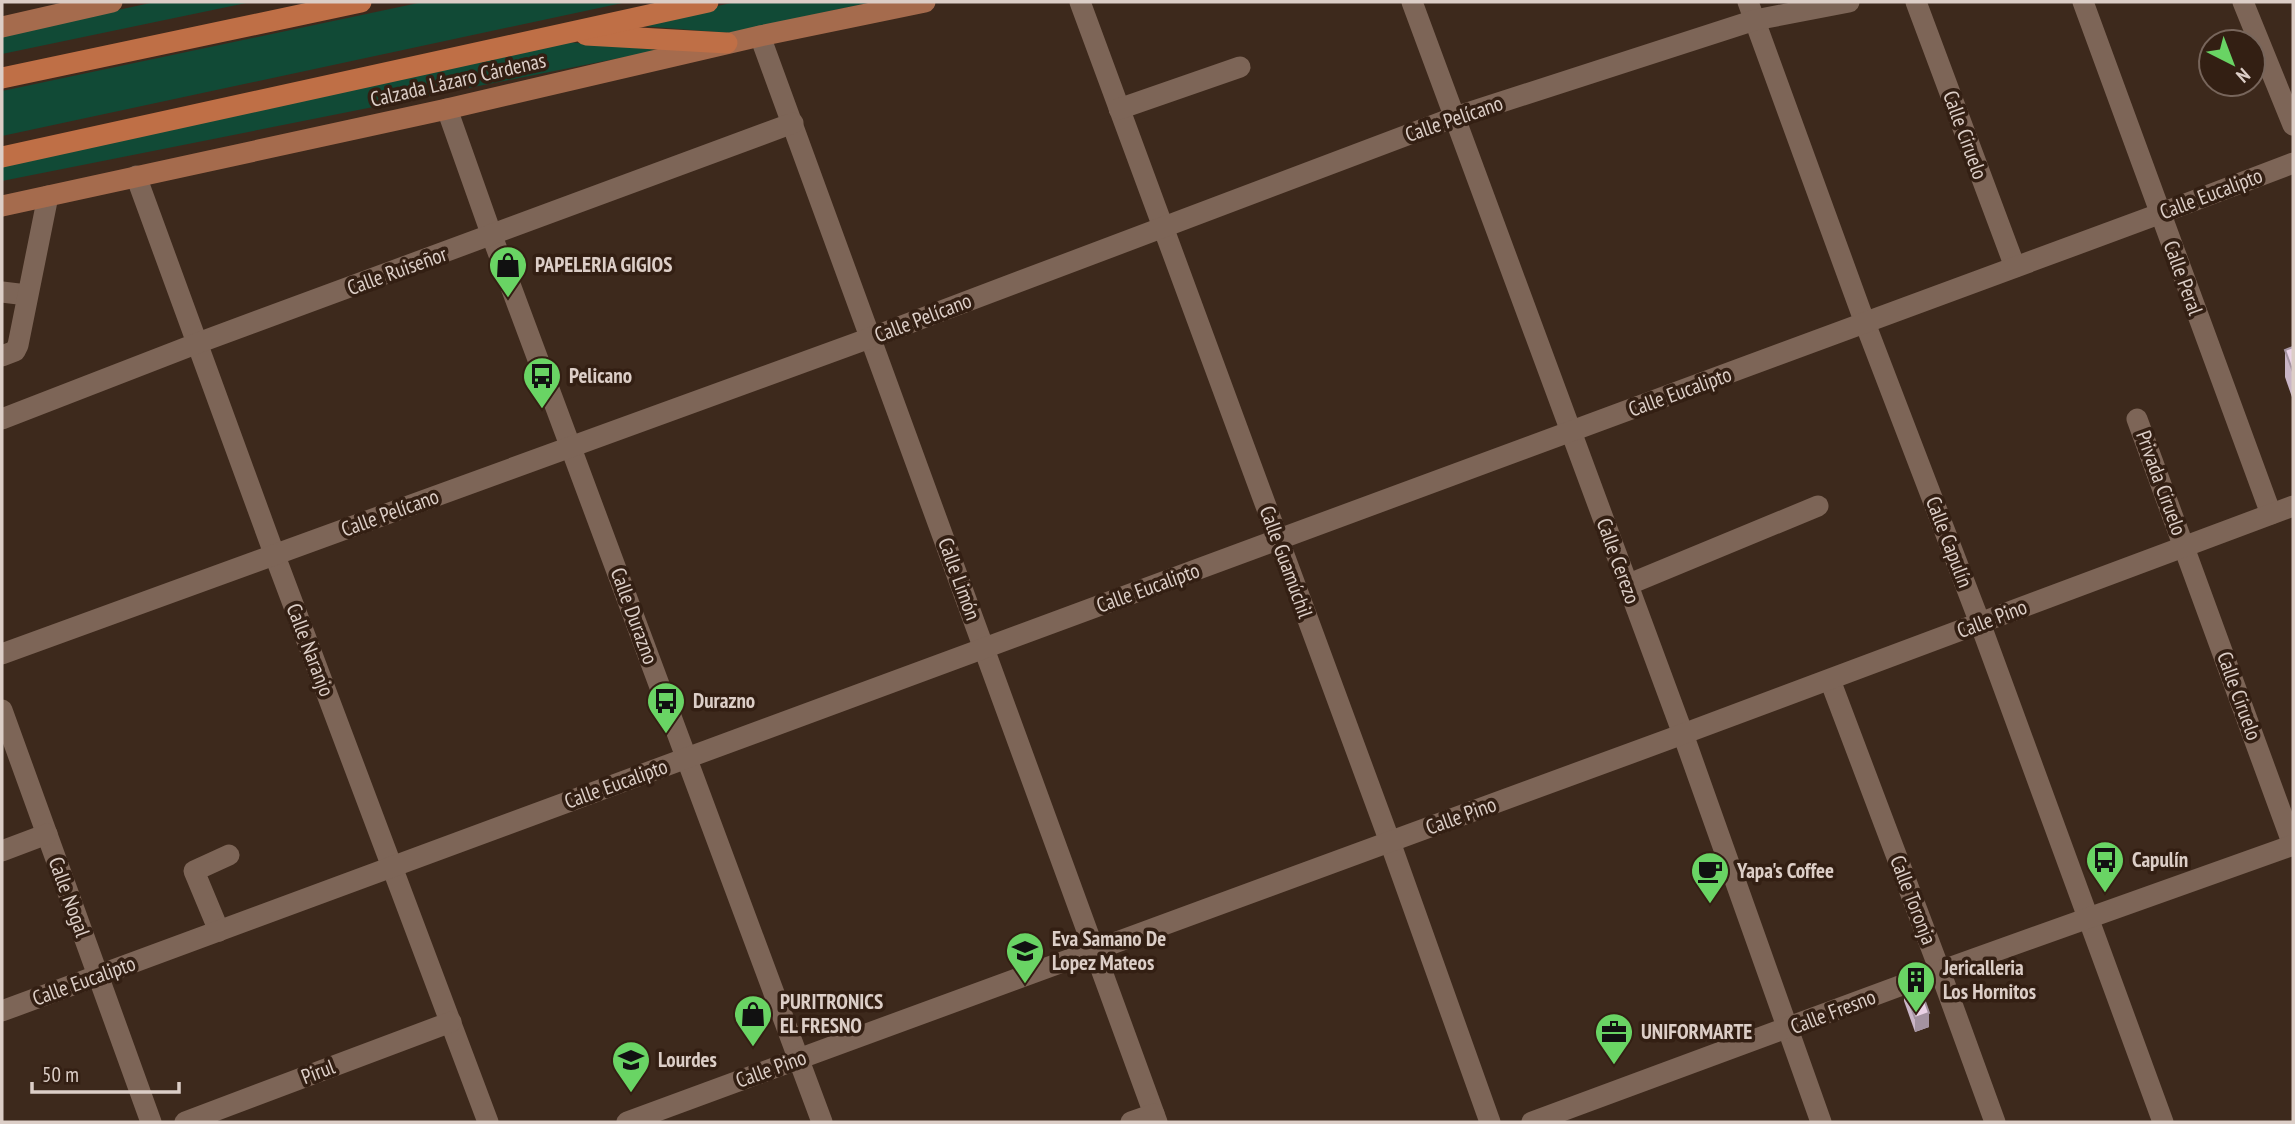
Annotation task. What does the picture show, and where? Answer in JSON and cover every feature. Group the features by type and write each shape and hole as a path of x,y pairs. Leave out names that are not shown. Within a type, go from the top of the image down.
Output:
{"highway":[{"path":"2,78 361,2"},
{"name":"Calzada Lázaro Cárdenas","path":"4,156 708,2"},
{"path":"559,33 727,43"}],"main road":[{"path":"2,27 112,2"},
{"name":"Calzada Lázaro Cárdenas","path":"2,206 447,109 727,43 925,2"}],"street":[{"name":"Calle Guamúchil","path":"1080,2 1390,842 1490,1122"},
{"name":"Calle Cerezo","path":"1412,2 1683,734 1821,1122"},
{"name":"Calle Pelícano","path":"2,654 870,338 1455,117 1751,11 1849,2"},
{"name":"Calle Ciruelo","path":"1916,2 2015,267"},
{"name":"Calle Peral","path":"2083,2 2271,514"},
{"path":"2243,2 2293,125"},
{"name":"Calle Capulín","path":"1751,11 1865,323 1980,623 2162,1122"},
{"name":"Calle Limón","path":"760,36 1156,1118"},
{"path":"1119,109 1240,67"},
{"name":"Calle Durazno","path":"447,109 822,1122"},
{"name":"Calle Ruiseñor","path":"2,419 793,123"},
{"name":"Calle Eucalipto","path":"2,1011 2293,163"},
{"name":"Calle Naranjo","path":"136,176 275,556 488,1122"},
{"path":"2,356 15,352 17,348 48,196"},
{"path":"2,292 27,295"},
{"name":"Privada Ciruelo","path":"2137,419 2184,547"},
{"path":"1627,585 1818,506"},
{"name":"Calle Pino","path":"627,1122 1683,734 2293,506"},
{"name":"Calle Ciruelo","path":"2184,547 2293,845"},
{"name":"Calle Toronja","path":"1829,680 1940,971 1994,1122"},
{"name":"Calle Nogal","path":"2,710 151,1122"},
{"path":"2,850 47,834"},
{"name":"Calle Fresno","path":"1532,1122 1940,971 2293,845"},
{"path":"219,931 194,871 229,855"},
{"name":"Pirul","path":"186,1122 451,1022"},
{"path":"1131,1122 1156,1118"}],"green space":[{"path":"155,2 251,2 2,54 2,35"},
{"path":"423,2 627,2 2,136 2,91"},
{"path":"736,2 872,2 729,33 629,25"},
{"path":"554,41 660,50 2,181 2,166"}],"building":[{"path":"2293,347 2293,372 2285,350"},
{"path":"1918,982 1929,1013 1915,1018 1904,987"}],"place":[{"name":"PAPELERIA GIGIOS","path":"508,299"},
{"name":"Pelicano","path":"542,410"},
{"name":"Durazno","path":"666,735"},
{"name":"Capulín","path":"2105,894"},
{"name":"Yapa's Coffee","path":"1710,905"},
{"name":"Eva Samano De Lopez Mateos","path":"1025,985"},
{"name":"Jericalleria Los Hornitos","path":"1916,1014"},
{"name":"PURITRONICS EL FRESNO","path":"753,1048"},
{"name":"UNIFORMARTE","path":"1614,1066"},
{"name":"Lourdes","path":"631,1094"}]}
